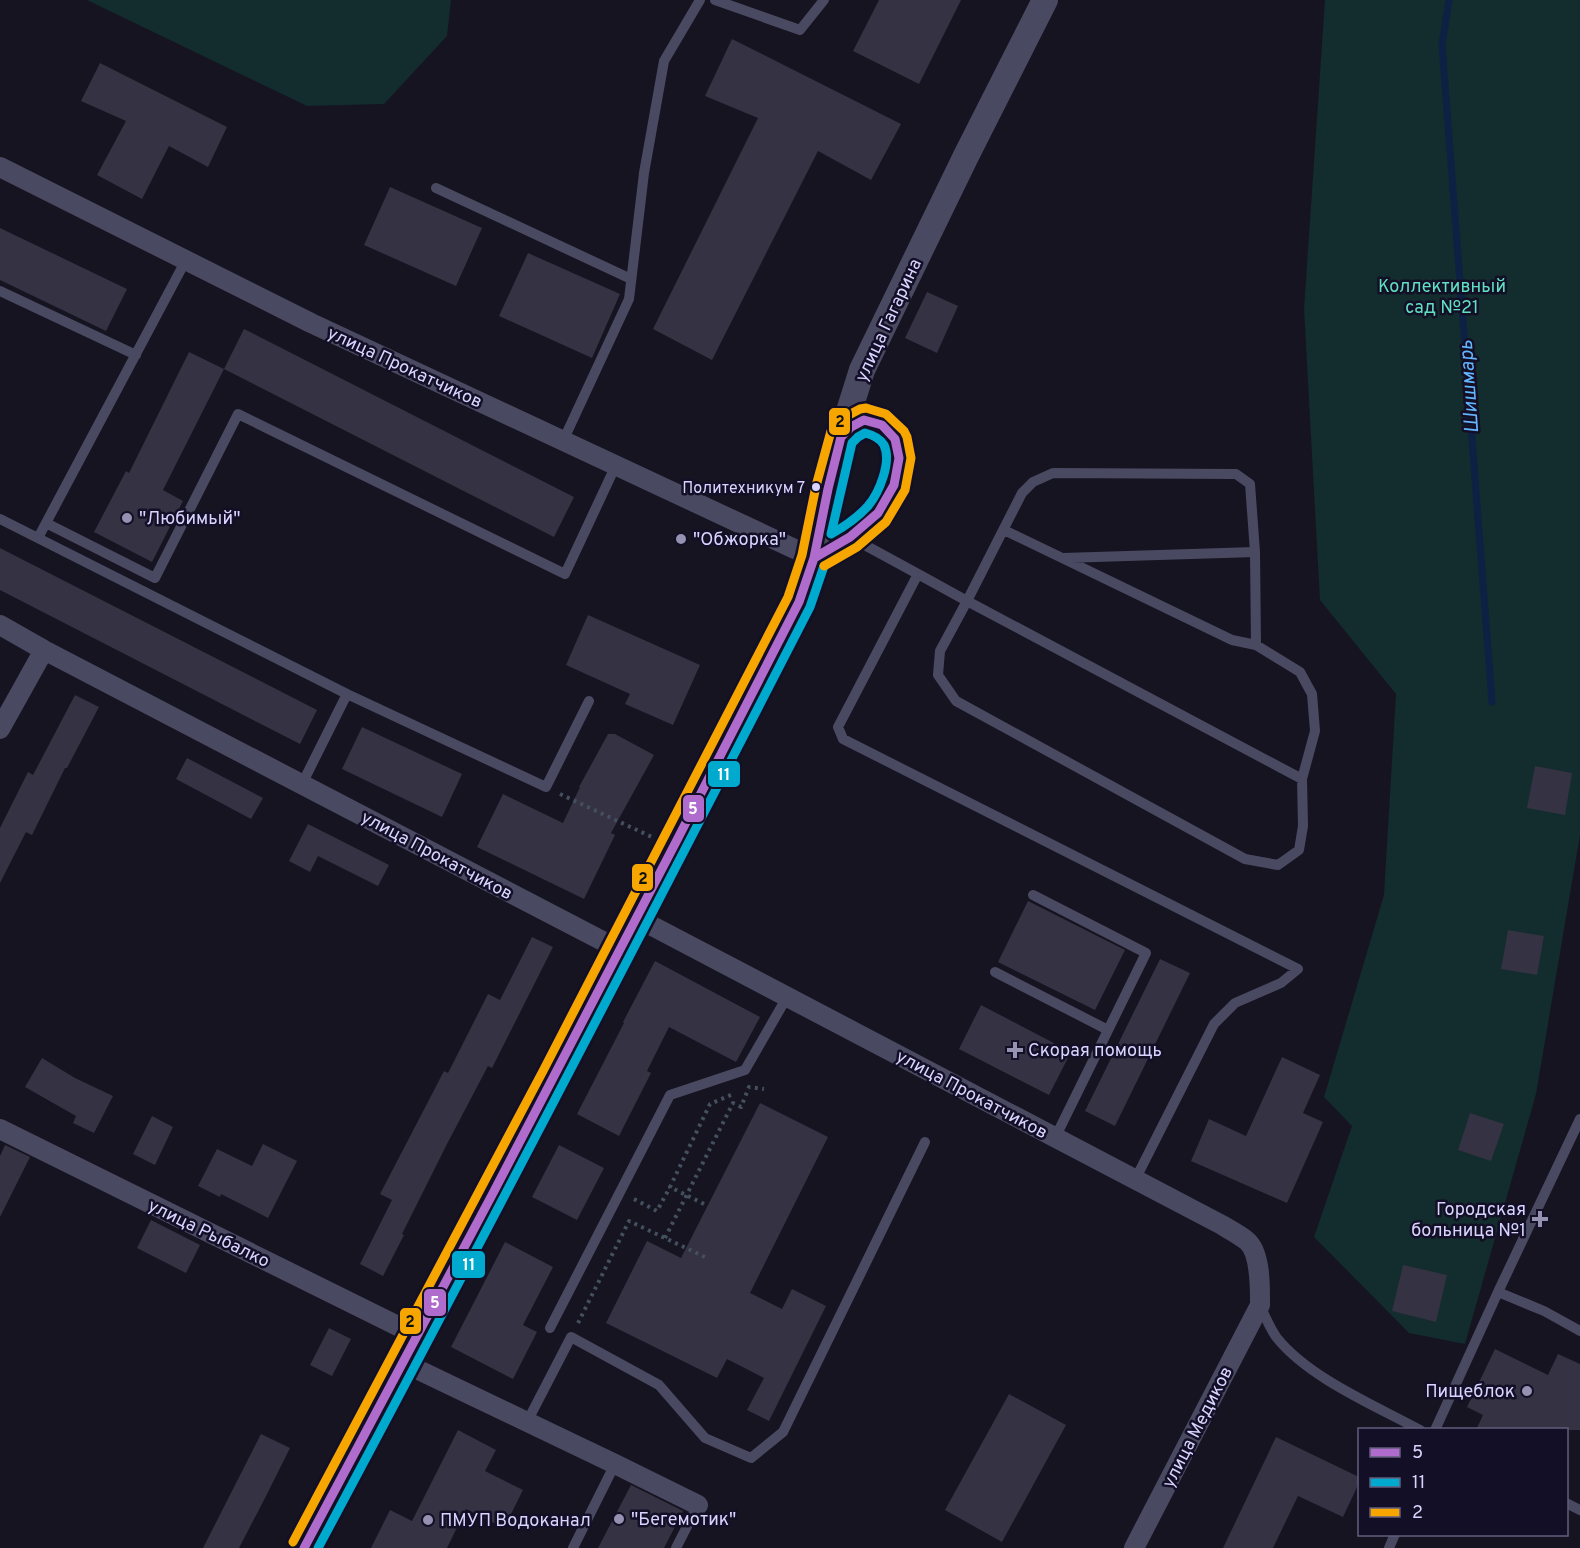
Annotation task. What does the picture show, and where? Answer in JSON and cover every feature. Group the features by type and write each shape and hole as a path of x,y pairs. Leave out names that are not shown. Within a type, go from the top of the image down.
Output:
{"street":[{"name":"улица Гагарина","path":"304,1548 404,1363 637,918 799,602 814,558 841,437 861,370 1046,0"},
{"name":"улица Прокатчиков","path":"0,167 311,323 814,558"},
{"name":"улица Прокатчиков","path":"0,625 620,950"},
{"path":"0,729 44,650"},
{"name":"улица Прокатчиков","path":"637,918 1222,1225 1249,1242 1260,1276 1260,1305"},
{"name":"улица Рыбалко","path":"0,1129 418,1336"},
{"name":"улица Медиков","path":"1134,1548 1260,1305"},
{"path":"404,1363 698,1505"}],"lane":[{"path":"563,441 629,299 644,173 664,61 699,0"},
{"path":"715,0 800,30 824,0"},
{"path":"436,188 631,279"},
{"path":"38,538 186,260"},
{"path":"0,291 136,355"},
{"path":"46,523 155,578 238,414 565,574 616,465"},
{"path":"814,558 850,537 878,513 894,485 899,458 895,439 882,425 864,420 851,426 841,437"},
{"path":"1004,530 1232,640 1256,645 1300,672 1312,694 1315,731 1302,779 1304,826 1299,850 1278,865 1245,859 956,700 938,675 940,651 1022,493 1033,482 1053,473 1236,474 1250,484 1255,552 1256,645"},
{"path":"0,519 347,694 546,787 589,701"},
{"path":"850,537 1302,779"},
{"path":"1061,558 1255,552"},
{"path":"918,574 838,727 843,739 1298,969 1281,983 1235,1003 1214,1024 1135,1180"},
{"path":"302,784 347,694"},
{"path":"1033,895 1146,953 1055,1138"},
{"path":"995,972 1108,1030"},
{"path":"550,1328 670,1095 745,1070 787,997"},
{"path":"1436,1428 1580,1119"},
{"path":"527,1422 571,1337 659,1385 705,1438 751,1458 783,1432 925,1142"},
{"path":"1498,1292 1544,1311 1580,1331"},
{"path":"1260,1305 1275,1337 1297,1359 1336,1385 1416,1428"},
{"path":"573,1548 615,1464"},
{"path":"676,1548 698,1505"}],"path":[{"path":"546,787 674,847"},
{"path":"664,1238 733,1103 741,1107 749,1086 745,1070"},
{"path":"620,1192 657,1210 710,1104 749,1086 764,1089"},
{"path":"670,1187 704,1204"},
{"path":"571,1337 629,1221 707,1258"}],"green space":[{"path":"87,0 451,0 447,36 384,104 307,106"},
{"name":"Коллективный сад №21","path":"1325,0 1580,0 1580,835 1536,1094 1465,1344 1409,1333 1314,1237 1352,1126 1324,1097 1384,895 1396,694 1320,600 1304,309"}],"building":[{"path":"879,0 961,0 919,84 853,51"},
{"path":"732,39 901,124 871,180 818,151 712,360 653,329 758,118 705,96"},
{"path":"100,63 227,127 208,167 169,146 142,199 97,175 126,121 81,101"},
{"path":"390,187 482,228 456,286 364,245"},
{"path":"0,228 127,289 106,331 0,280"},
{"path":"528,253 620,294 592,358 499,316"},
{"path":"927,292 958,306 937,353 905,338"},
{"path":"244,329 574,497 554,537 224,369"},
{"path":"189,352 224,369 163,490 183,501 152,562 94,532 126,471 129,473"},
{"path":"0,548 317,710 300,744 0,590"},
{"path":"588,615 700,665 673,725 625,704 630,694 566,665"},
{"path":"75,695 99,707 65,768 32,835 26,832 0,883 0,828 28,772 33,775"},
{"path":"362,727 462,774 442,817 342,769"},
{"path":"608,734 615,734 654,755 611,833 615,835 584,899 477,847 503,794 563,823 579,787"},
{"path":"187,758 263,798 251,819 176,779"},
{"path":"1535,766 1572,773 1565,815 1527,808"},
{"path":"308,824 389,865 378,886 318,856 310,872 289,861"},
{"path":"1028,901 1125,950 1095,1010 998,962"},
{"path":"1508,930 1544,936 1537,975 1501,969"},
{"path":"532,937 553,947 492,1068 488,1066 447,1144 383,1276 360,1264 392,1200 380,1194 444,1071 448,1073 488,994 500,1000"},
{"path":"1160,959 1190,973 1115,1126 1085,1111"},
{"path":"655,961 760,1017 736,1062 669,1027 647,1071 651,1073 619,1136 577,1114"},
{"name":"Скорая помощь","path":"981,1005 1071,1052 1049,1095 959,1049"},
{"path":"1282,1057 1320,1075 1303,1113 1323,1122 1287,1203 1191,1161 1209,1119 1246,1136"},
{"path":"42,1058 75,1078 113,1096 94,1133 73,1123 76,1116 25,1087"},
{"path":"760,1103 828,1137 750,1293 782,1309 792,1289 826,1306 769,1421 747,1410 764,1378 727,1359 717,1378 606,1323 647,1241 681,1258"},
{"path":"1470,1113 1504,1124 1491,1161 1458,1150"},
{"path":"152,1116 173,1127 155,1165 133,1154"},
{"path":"263,1144 297,1161 268,1218 221,1194 220,1197 198,1186 217,1149 252,1166"},
{"path":"5,1145 30,1157 0,1217 0,1156"},
{"path":"559,1145 604,1168 577,1220 532,1197"},
{"path":"151,1220 200,1245 186,1273 137,1248"},
{"path":"505,1242 553,1267 523,1325 537,1332 513,1379 451,1347"},
{"path":"1403,1265 1447,1275 1436,1322 1392,1311"},
{"path":"329,1328 351,1339 332,1376 310,1365"},
{"name":"Пищеблок","path":"1495,1349 1548,1375 1558,1354 1580,1364 1580,1430 1477,1428 1483,1415 1467,1407"},
{"path":"1009,1394 1066,1425 1002,1542 945,1510"},
{"path":"458,1430 496,1450 485,1471 523,1490 504,1528 466,1509 447,1548 371,1548 390,1510 412,1521"},
{"path":"261,1434 290,1448 265,1498 239,1548 203,1548"},
{"path":"1276,1437 1358,1477 1358,1485 1343,1517 1298,1496 1273,1548 1223,1548"},
{"path":"631,1485 683,1511 664,1548 598,1548"}],"waterway":[{"name":"Шишмарь","path":"1449,0 1442,45 1492,702"}],"transit line":[{"name":"2","path":"293,1542 543,1071 788,597 802,555 816,486 831,431 843,418 860,409 866,408 886,414 904,431 907,437 911,458 905,490 886,522 857,547 824,566"},
{"name":"5","path":"864,420 882,425 895,439 899,458 894,485 878,513 850,537 814,558 841,437 851,427 864,420"},
{"name":"11","path":"865,433 876,437 884,445 886,460 883,477 868,506 851,522 831,534 852,443 865,433"},
{"name":"5","path":"304,1548 677,840 799,602 814,558"},
{"name":"11","path":"318,1548 627,961 810,607 824,566"}],"place":[{"name":"Политехникум 7","path":"816,487"},
{"name":"\"Любимый\"","path":"127,518"},
{"name":"\"Обжорка\"","path":"681,539"},
{"name":"Скорая помощь","path":"1015,1050"},
{"name":"Городская больница №1","path":"1540,1219"},
{"name":"Пищеблок","path":"1527,1391"},
{"name":"\"Бегемотик\"","path":"619,1519"},
{"name":"ПМУП Водоканал","path":"428,1520"}]}
